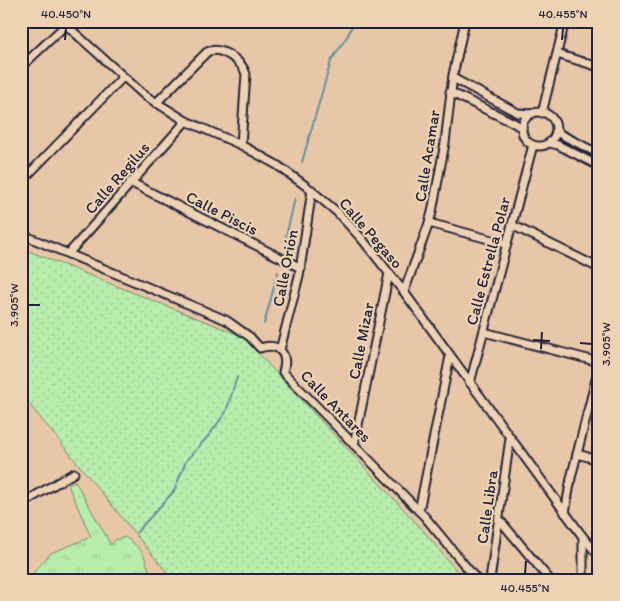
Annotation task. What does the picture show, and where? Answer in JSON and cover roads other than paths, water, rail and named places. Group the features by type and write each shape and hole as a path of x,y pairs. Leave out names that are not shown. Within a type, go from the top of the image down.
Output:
{"street":[{"name":"Calle Acamar","path":"404,292 429,223 445,143 450,92 465,21"},
{"path":"542,113 566,21"},
{"path":"21,67 68,23"},
{"name":"Calle Pegaso","path":"68,23 123,76 156,103 186,121 242,145 276,165 312,190 338,212 404,292 565,513 599,556"},
{"path":"156,103 206,52 212,49 218,50 242,64 246,74 242,145"},
{"path":"557,54 599,67"},
{"path":"21,182 123,76"},
{"path":"453,78 518,113 542,113 551,117 556,130 553,139 549,143 540,146 526,141 522,128 524,122 531,114"},
{"path":"450,92 514,122 522,128"},
{"name":"Calle Regilus","path":"68,254 186,121"},
{"path":"556,130 560,134 599,154"},
{"path":"549,143 558,145 599,166"},
{"name":"Calle Estrella Polar","path":"470,383 533,145"},
{"name":"Calle Piscis","path":"130,182 301,268"},
{"name":"Calle Orión","path":"280,350 301,268 312,190"},
{"path":"429,223 507,244"},
{"path":"512,225 599,268"},
{"path":"21,234 226,320 250,337 260,348 274,346 280,350"},
{"name":"Calle Mizar","path":"354,445 389,273"},
{"path":"484,332 599,362"},
{"name":"Calle Antares","path":"280,350 286,364 283,372 419,510 477,580"},
{"path":"419,510 450,356"},
{"path":"565,513 577,454 599,368"},
{"name":"Calle Libra","path":"490,580 510,438"},
{"path":"577,454 599,460"},
{"path":"21,504 74,473"},
{"path":"499,519 550,580"},
{"path":"583,537 583,580"}],"waterway":[{"path":"302,162 331,61 348,35 354,21"},
{"path":"285,241 295,198"},
{"path":"264,324 278,272"},
{"path":"137,532 174,491 186,461 210,434 226,412 237,377"}]}
